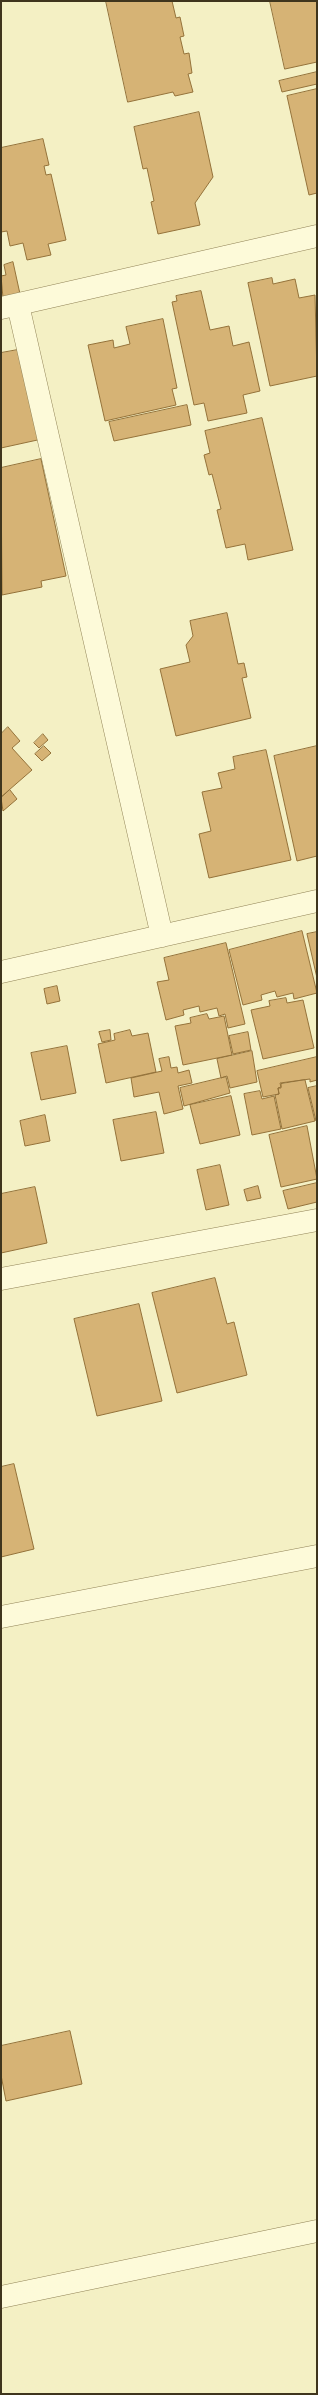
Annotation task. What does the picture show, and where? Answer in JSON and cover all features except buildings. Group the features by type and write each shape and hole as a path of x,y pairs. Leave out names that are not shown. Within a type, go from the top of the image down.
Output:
{"street":[{"path":"162,936 9,306 317,236"},
{"path":"1,972 317,901"},
{"path":"1,1279 317,1220"},
{"path":"1,1616 317,1556"},
{"path":"1,2297 317,2231"}]}
